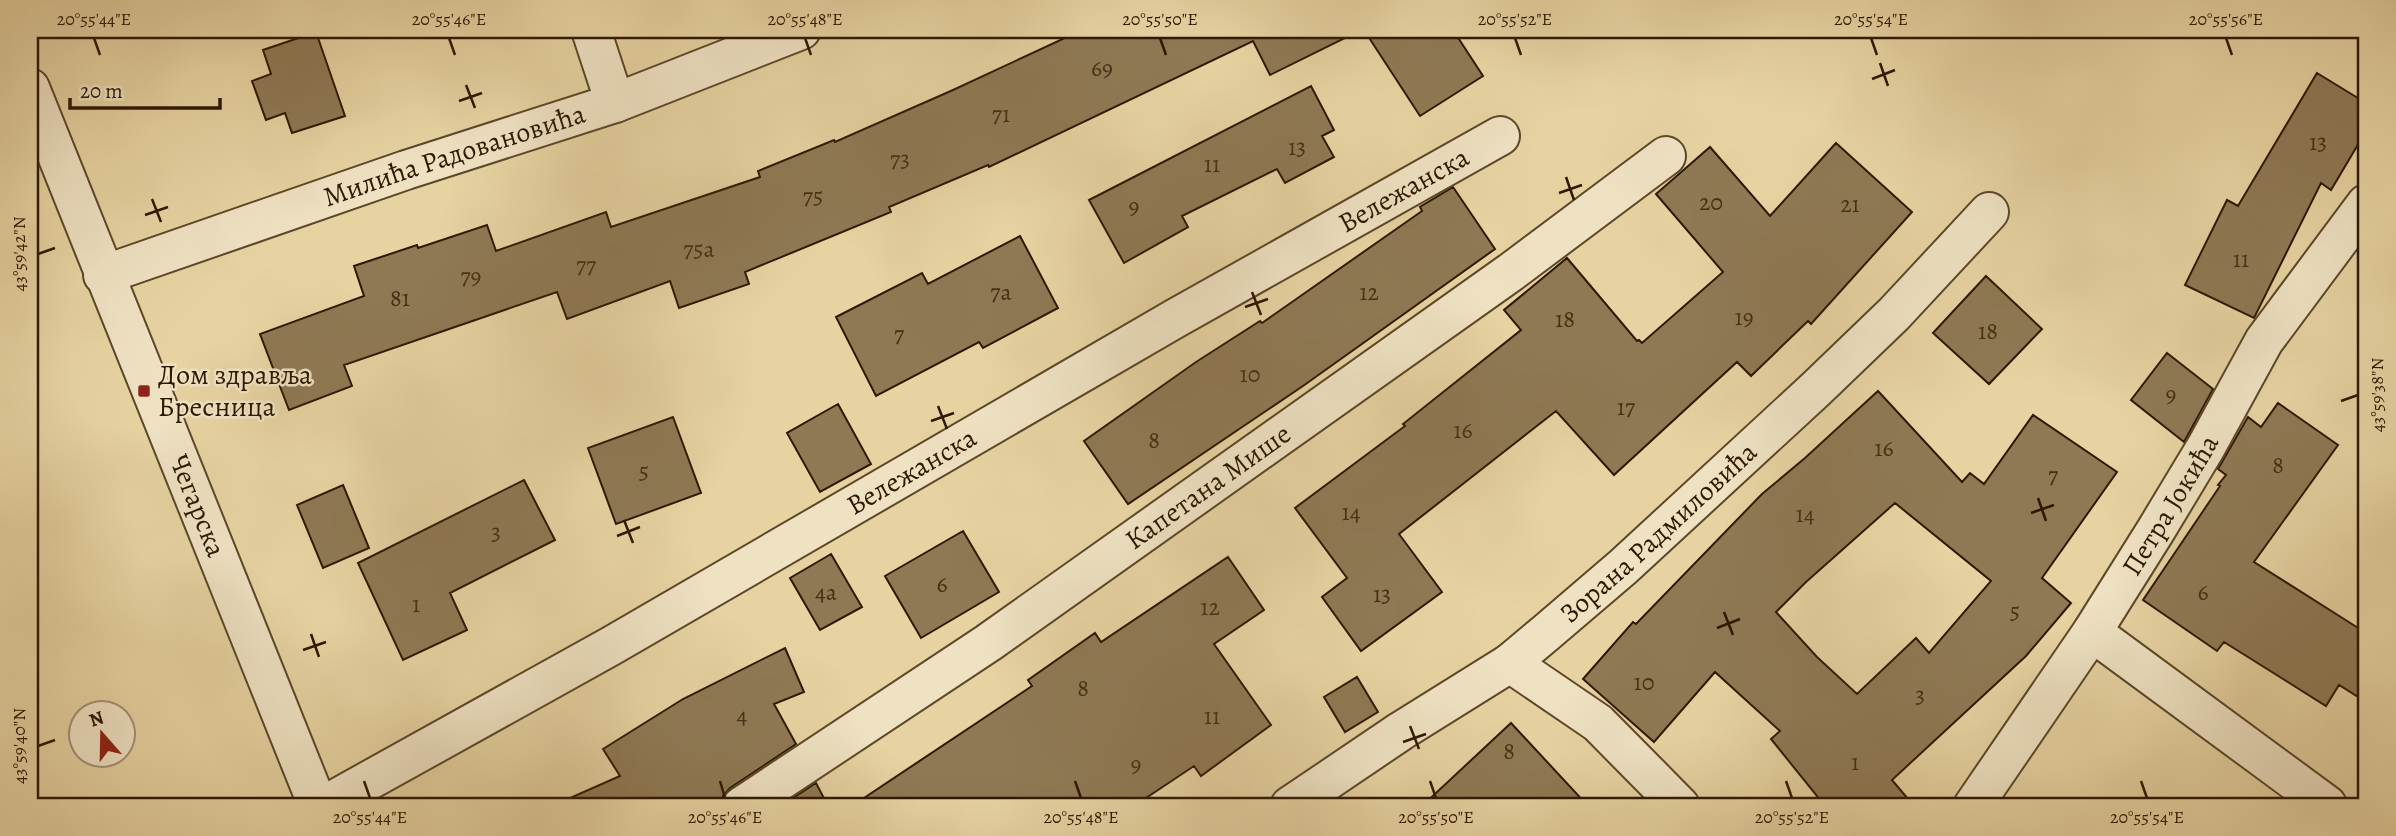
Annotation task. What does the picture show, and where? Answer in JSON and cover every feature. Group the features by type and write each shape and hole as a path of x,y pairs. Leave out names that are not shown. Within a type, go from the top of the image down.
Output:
{"street":[{"path":"591,30 615,103"},
{"name":"Милића Радовановића","path":"103,275 406,170 615,103 801,30"},
{"name":"Чегарска","path":"30,88 103,275 320,806"},
{"name":"Вележанска","path":"320,806 622,640 1165,325 1500,136"},
{"name":"Капетана Мише","path":"742,806 988,643 1501,279 1666,156"},
{"name":"Петра Јокића","path":"1973,806 2092,632 2206,447 2264,341 2366,204"},
{"name":"Зорана Радмиловића","path":"1290,806 1401,731 1510,663 1623,567 1894,314 1989,212"},
{"path":"2092,632 2327,805"},
{"path":"1510,663 1598,723 1680,806"}],"building":[{"path":"1082,30 1361,30 1270,75 1253,41 989,167 988,165 889,207 891,212 745,272 749,284 679,308 670,281 567,319 557,292 344,365 352,386 289,410 260,334 364,296 354,266 487,225 496,251 606,212 611,227 760,177 758,171 834,140 835,142"},
{"path":"1364,30 1453,30 1483,76 1420,116"},
{"path":"316,32 345,116 292,133 285,113 266,120 252,81 271,74 263,50"},
{"path":"2317,73 2366,103 2366,131 2331,190 2321,183 2254,318 2185,285 2227,200 2238,206"},
{"path":"1311,86 1334,130 1322,136 1334,157 1285,183 1277,169 1182,216 1188,227 1124,263 1089,200"},
{"path":"1836,143 1912,212 1811,324 1808,321 1751,376 1737,362 1614,475 1556,411 1399,534 1442,592 1361,651 1322,597 1347,578 1295,508 1405,426 1403,424 1521,330 1504,310 1567,258 1637,341 1642,343 1723,272 1656,194 1710,147 1770,216"},
{"path":"1453,187 1495,249 1303,386 1128,504 1084,441 1196,362 1260,321 1262,323 1422,211 1420,207"},
{"path":"1020,236 1058,308 983,348 979,342 876,396 836,317 922,273 928,284"},
{"path":"1986,276 2042,329 1989,384 1933,333"},
{"path":"2167,353 2213,389 2184,442 2131,400"},
{"path":"1878,391 1962,482 1970,473 1984,484 2033,415 2117,472 2042,578 2071,603 2026,656 1892,780 1914,806 1825,806 1771,739 1780,731 1715,672 1654,742 1583,679 1633,622 1636,624 1762,494","holes":["1895,503 1991,581 1929,653 1916,638 1857,694 1817,657 1776,612"]},
{"path":"2278,403 2338,445 2254,562 2366,633 2366,702 2339,685 2326,706 2224,642 2217,651 2143,600 2220,486 2218,485 2226,475 2218,469 2248,417 2261,427"},
{"path":"838,404 871,464 820,492 787,433"},
{"path":"673,417 701,493 616,524 588,448"},
{"path":"524,480 555,540 450,593 467,630 403,660 358,563"},
{"path":"343,485 369,548 323,568 297,505"},
{"path":"963,531 999,592 921,638 885,576"},
{"path":"831,554 862,607 820,630 790,578"},
{"path":"1228,557 1264,610 1214,644 1271,725 1201,776 1194,766 1134,806 852,806 1032,686 1028,680 1095,633 1101,642"},
{"path":"785,648 804,692 774,704 796,744 730,788 723,796 720,806 552,806 620,776 603,749 683,699"},
{"path":"1357,677 1378,712 1345,732 1324,697"},
{"path":"1511,723 1588,806 1422,806"},
{"path":"816,783 828,806 781,806"}],"place":[{"name":"Дом здравља Бресница","path":"144,391"}]}
